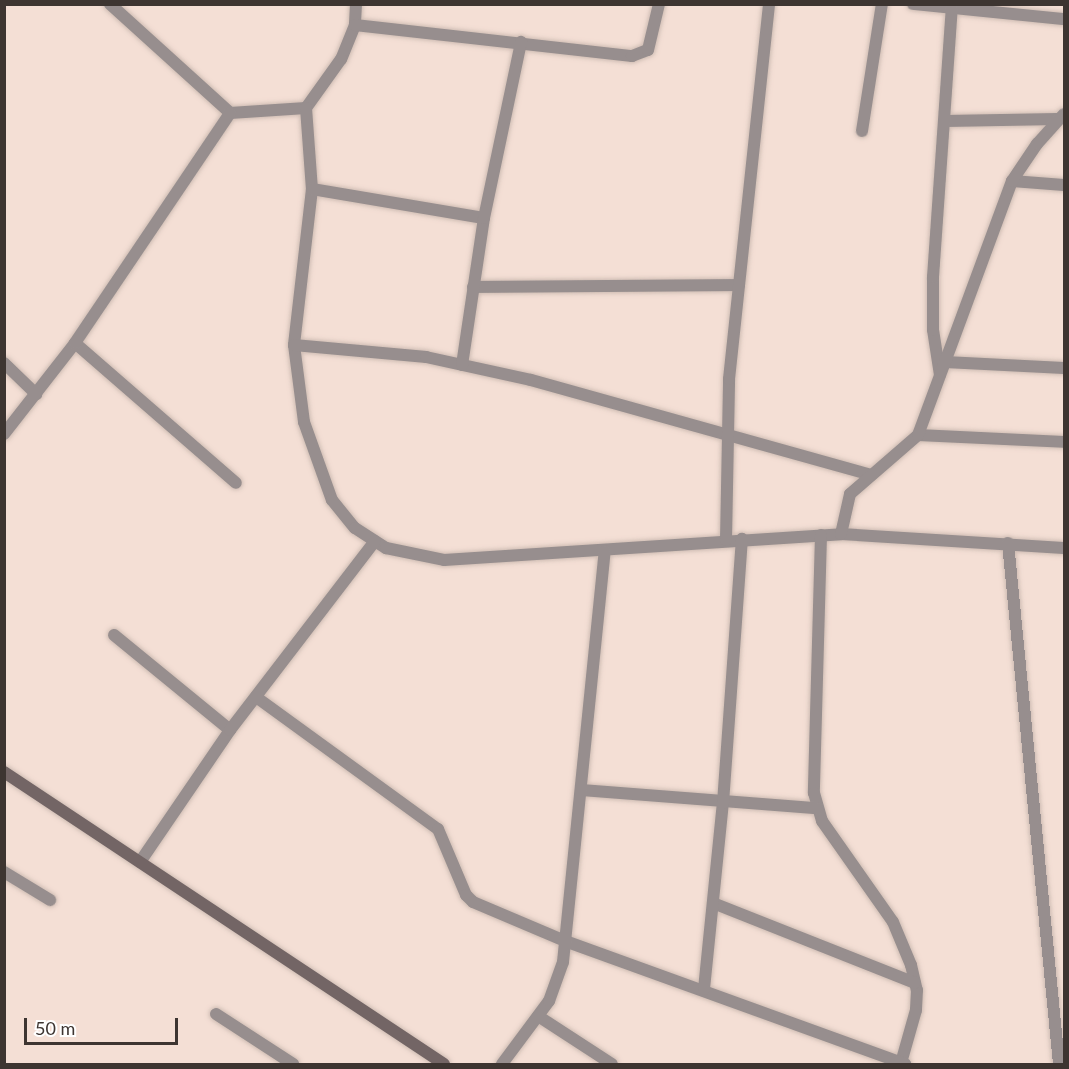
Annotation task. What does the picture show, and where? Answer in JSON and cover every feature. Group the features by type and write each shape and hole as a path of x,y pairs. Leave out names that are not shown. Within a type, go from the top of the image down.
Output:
{"street":[{"path":"110,4 230,113 306,108"},
{"path":"356,4 355,25 341,59 306,108 312,189 294,345 304,422 332,500 356,528 386,548 444,560 841,534 1065,548"},
{"path":"355,25 521,42 618,57 642,54 651,44 659,4"},
{"path":"726,540 727,437 739,285 769,4"},
{"path":"862,131 882,4"},
{"path":"913,4 1065,19"},
{"path":"940,376 933,330 933,278 952,9"},
{"path":"462,365 484,218 521,42"},
{"path":"4,434 75,343 230,113"},
{"path":"945,121 1061,117"},
{"path":"841,534 850,494 918,435 1012,181 1061,117"},
{"path":"1012,181 1065,185"},
{"path":"312,189 484,218"},
{"path":"473,287 739,285"},
{"path":"75,343 236,483"},
{"path":"294,345 426,357 531,380 727,437 872,475"},
{"path":"945,362 1065,368"},
{"path":"4,363 36,394"},
{"path":"918,435 1065,442"},
{"path":"256,697 438,829 466,895 473,902 565,941 704,989 903,1064 916,1010 915,983 893,922 840,847 817,808 814,793 821,535"},
{"path":"704,989 723,803 742,539"},
{"path":"140,862 230,730 375,541"},
{"path":"1008,543 1059,1065"},
{"path":"502,1065 549,1001 563,962 605,551"},
{"path":"114,635 230,730"},
{"path":"4,772 444,1065"},
{"path":"581,790 723,803 817,808"},
{"path":"4,872 50,900"},
{"path":"713,903 915,983"},
{"path":"216,1014 293,1065"},
{"path":"538,1016 612,1065"}]}
